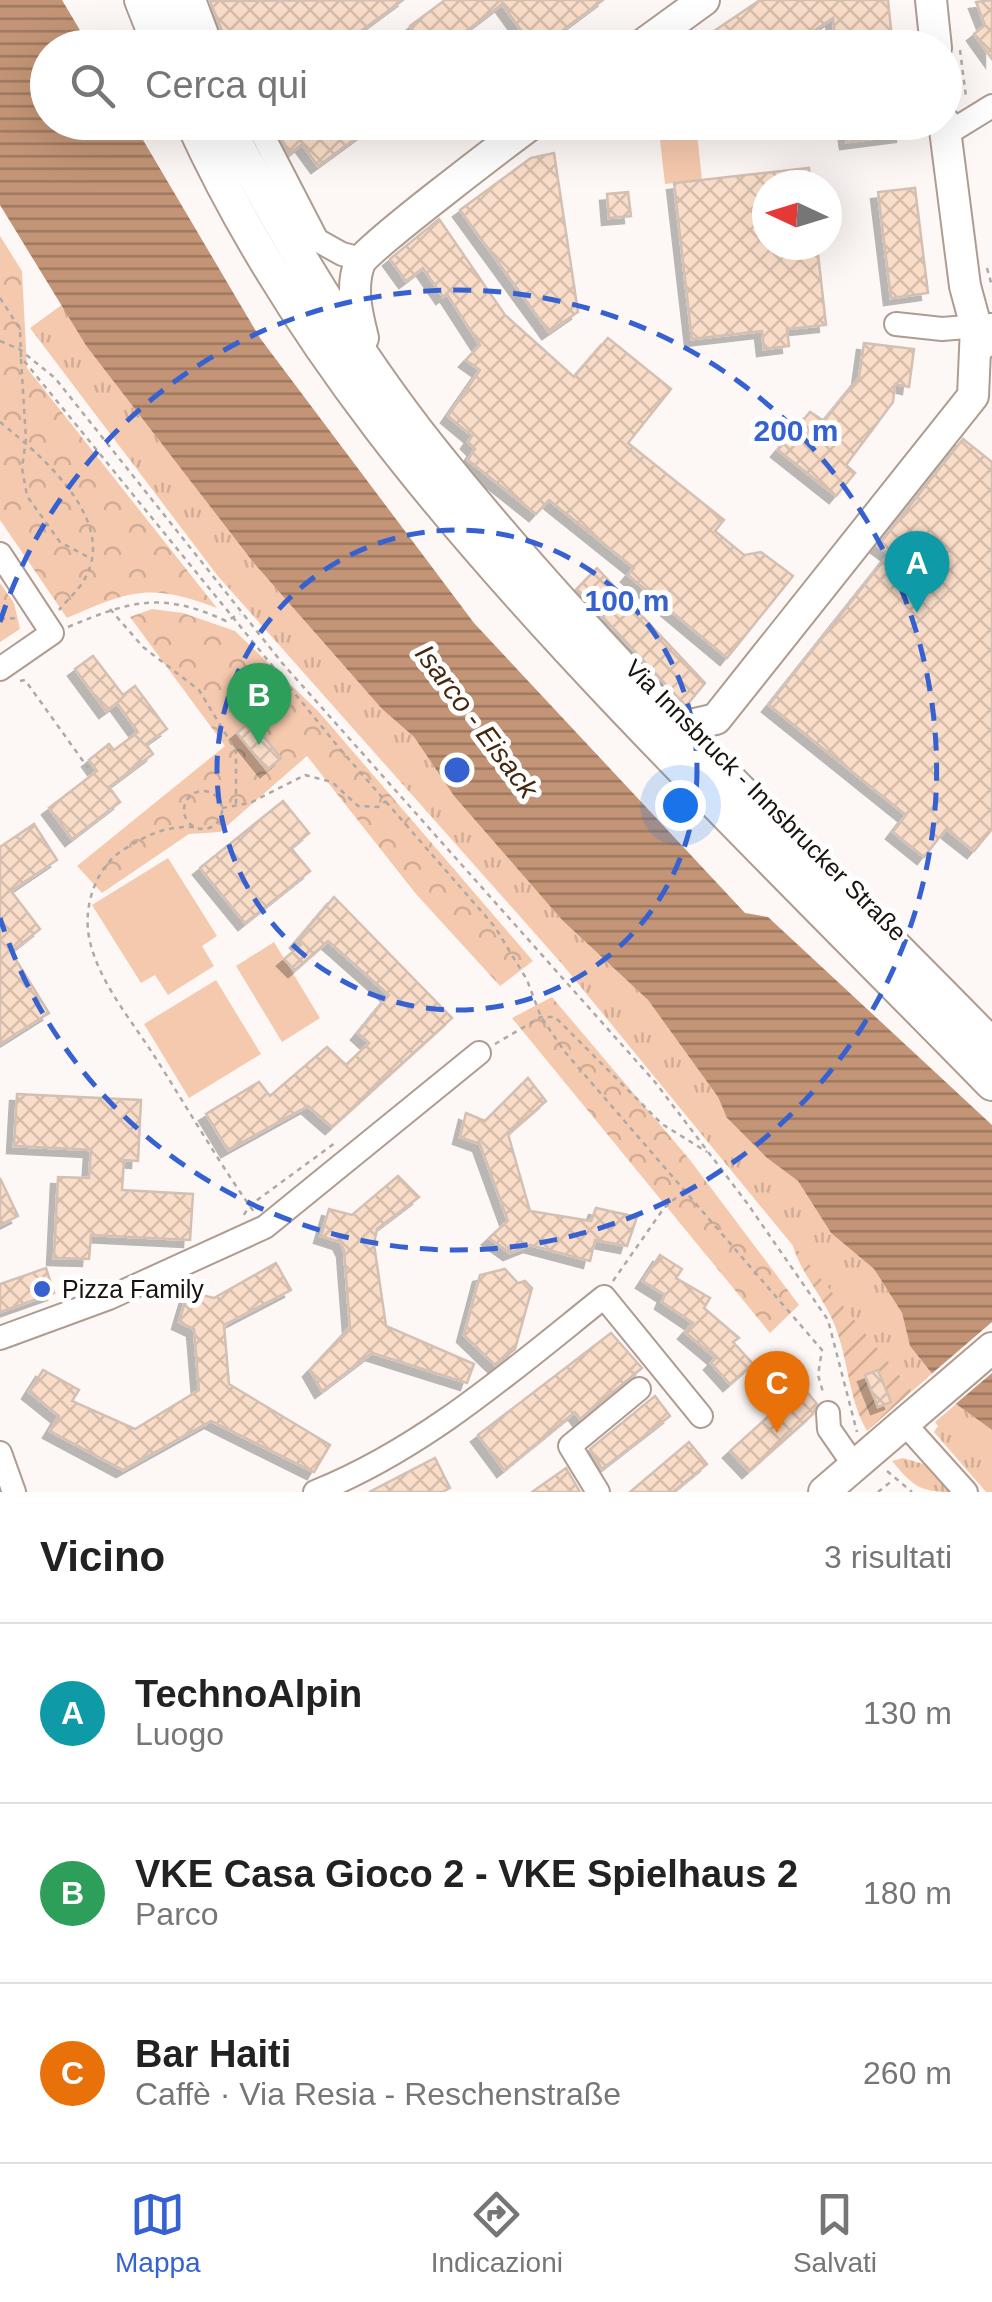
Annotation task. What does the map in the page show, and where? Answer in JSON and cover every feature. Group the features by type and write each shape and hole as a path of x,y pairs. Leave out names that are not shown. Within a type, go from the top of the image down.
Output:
{"highway":[{"path":"140,0 152,30"},
{"path":"170,0 182,30"},
{"path":"202,140 248,228 312,332 406,465 517,595 693,781 992,1084"},
{"path":"235,140 274,216 336,315 429,446 524,560 992,1045"}],"main road":[{"path":"190,0 201,30"},
{"path":"663,30 704,0"},
{"path":"930,0 934,30"},
{"name":"Via Innsbruck - Innsbrucker Straße","path":"252,140 278,195 363,338 441,449 516,543 690,725 992,1026"},
{"path":"363,338 355,290 361,259 374,244 436,201 512,140"},
{"path":"946,140 965,286 984,326 983,386 992,422"},
{"path":"690,725 716,719 983,386"},
{"path":"824,1492 857,1451 916,1413 992,1348"}],"street":[{"path":"962,121 992,106"},
{"path":"265,140 318,240 342,254 361,259"},
{"path":"896,324 984,326"},
{"path":"0,554 53,624 1,668"},
{"path":"0,1338 109,1298 265,1227 479,1054"},
{"path":"314,1492 344,1480 434,1428 604,1296 702,1416"},
{"path":"598,1492 570,1446 639,1389"},
{"path":"828,1413 829,1429 857,1451"},
{"path":"916,1413 966,1492"},
{"path":"0,1453 14,1492"}],"path":[{"path":"0,298 20,329 26,439 22,468 27,496 60,542 90,558"},
{"path":"0,342 19,349 55,378 241,614 655,1082 828,1320 841,1362 857,1451"},
{"path":"21,357 386,802 495,927 528,980 541,1017 565,1052 822,1350 818,1375 828,1413"},
{"path":"0,422 26,439 55,469 85,513 90,558 85,578 53,624"},
{"path":"53,624 138,601 162,600 197,607 226,621 241,614"},
{"path":"110,609 143,647 199,690 236,751 236,806"},
{"path":"1,668 14,682 25,680 88,768"},
{"path":"222,808 250,804 306,775 332,782 358,806 378,807 386,802"},
{"path":"194,828 184,807 190,795 211,791 222,808"},
{"path":"222,808 216,825 172,826 144,835 110,858 93,893 86,920 89,940 112,989 265,1227"},
{"path":"479,1054 541,1017 555,1017 662,1124 708,1152"},
{"path":"238,1227 249,1206 333,1144 349,1142"},
{"path":"604,1296 664,1208 686,1189"},
{"path":"887,1471 911,1491"},
{"path":"878,1492 894,1479"}],"green space":[{"path":"660,140 698,140 702,180 665,184"},
{"path":"0,236 22,271 27,368 217,608 174,595 141,593 67,618 0,520"},
{"path":"63,304 87,347 253,562 382,709 414,737 454,796 562,920 648,1000 718,1097 727,1118 767,1158 798,1181 831,1233 874,1269 902,1313 910,1346 932,1374 912,1391 562,964 217,575 30,328"},
{"path":"0,583 14,603 20,629 0,642"},
{"path":"152,609 183,613 235,631 319,712 533,961 500,986 416,894 307,756 220,832 189,834 102,893 77,866 225,746 130,617"},
{"path":"168,858 217,936 202,946 214,966 168,995 155,975 141,983 92,905"},
{"path":"274,942 320,1018 282,1042 236,966"},
{"path":"216,980 261,1054 189,1098 144,1024"},
{"path":"552,997 690,1160 799,1305 770,1333 512,1018"},
{"path":"792,1243 912,1391 867,1431 856,1406 835,1326"},
{"path":"956,1404 992,1430 992,1492 986,1492 934,1432 938,1426 935,1422"},
{"path":"903,1458 927,1465 952,1492 924,1489 912,1482 892,1461"}],"water":[{"name":"Isarco - Eisack","path":"0,0 62,0 80,30 30,30 30,140 143,140 260,338 474,623 745,913 768,917 992,1125 992,1430 956,1404 910,1346 902,1313 874,1269 831,1233 798,1181 767,1158 727,1118 718,1097 648,1000 562,920 454,796 414,737 382,709 253,562 87,347 0,205"}],"pier":[{"path":"992,1322 992,1373 952,1407 928,1377"}],"building":[{"path":"403,0 362,30 222,30 210,1"},
{"path":"445,0 603,0 563,30 521,30 502,4 468,30 413,30 410,26"},
{"path":"760,0 888,0 891,30 834,30 833,18 815,30 716,30"},
{"path":"992,0 992,59 974,34 985,25 976,2"},
{"path":"282,140 353,140 318,166 302,144 289,154"},
{"path":"554,153 578,312 549,332 460,210 531,158"},
{"path":"752,174 752,260 819,260 826,325 787,329 789,346 764,349 762,331 692,339 674,183"},
{"path":"915,188 928,293 891,298 878,192"},
{"path":"628,192 631,216 609,218 607,194"},
{"path":"439,219 505,315 574,377 608,338 671,389 628,443 724,520 715,531 744,555 761,552 793,576 727,658 628,575 634,568 549,500 536,514 468,460 475,449 468,442 472,436 448,416 480,370 466,360 480,345 447,294 443,297 423,268 406,281 390,259"},
{"path":"864,343 914,349 909,387 895,384 893,402 846,465 855,473 836,496 778,450 810,412 824,421 859,378"},
{"path":"963,439 992,462 992,829 974,851 946,829 924,857 893,832 906,815 769,705 889,554 878,546"},
{"path":"597,568 705,683 686,706 577,589"},
{"path":"93,656 123,695 135,686 167,729 146,744 153,754 109,787 120,802 72,839 49,808 97,771 89,760 109,744 114,750 138,732 117,703 106,711 75,669"},
{"path":"251,721 281,758 267,770 237,733"},
{"path":"283,801 309,833 291,848 310,871 245,923 200,868"},
{"path":"34,824 57,860 11,891 40,929 11,952 49,1013 0,1044 0,847"},
{"path":"334,897 452,1018 332,1127 308,1106 228,1150 206,1114 259,1082 270,1096 327,1047 346,1065 369,1043 358,1033 389,995 328,941 295,970 284,959 301,945 297,941"},
{"path":"528,1078 546,1101 508,1134 530,1211 591,1221 596,1208 637,1217 627,1246 595,1240 590,1261 530,1245 510,1253 489,1238 508,1221 480,1144 460,1137 466,1113 485,1121"},
{"path":"17,1094 141,1100 138,1161 124,1160 122,1190 193,1194 190,1240 91,1235 89,1259 54,1258 58,1177 89,1178 91,1150 14,1146"},
{"path":"398,1176 419,1197 377,1229 374,1244 386,1326 474,1364 467,1383 372,1353 322,1391 310,1370 350,1327 344,1250 340,1242 321,1236 329,1209 352,1215"},
{"path":"0,1178 18,1216 0,1225"},
{"path":"660,1255 682,1269 676,1278 710,1298 704,1308 739,1338 733,1342 753,1364 730,1384 711,1363 716,1358 685,1332 693,1323 662,1302 665,1295 643,1281"},
{"path":"276,1263 291,1290 224,1325 229,1384 330,1445 314,1472 211,1421 123,1470 50,1431 59,1416 29,1392 43,1370 79,1390 72,1401 135,1429 199,1390 194,1329 179,1322 188,1292 214,1298"},
{"path":"46,1268 54,1293 0,1312 0,1284"},
{"path":"505,1269 518,1283 525,1281 532,1288 515,1349 495,1365 464,1335 480,1275"},
{"path":"611,1333 642,1368 580,1419 575,1412 504,1470 478,1435"},
{"path":"878,1370 891,1402 878,1407 865,1375"},
{"path":"802,1386 817,1404 813,1414 749,1471 730,1451"},
{"path":"655,1396 670,1416 602,1469 590,1449"},
{"path":"689,1442 707,1464 673,1492 630,1492"},
{"path":"435,1458 450,1488 442,1492 369,1492"},
{"path":"566,1468 580,1492 532,1492"}],"place":[{"name":"TechnoAlpin","path":"917,613"},
{"name":"VKE Casa Gioco 2 - VKE Spielhaus 2","path":"259,745"},
{"name":"Pizza Family","path":"42,1289"},
{"name":"Bar Haiti","path":"777,1433"}]}
